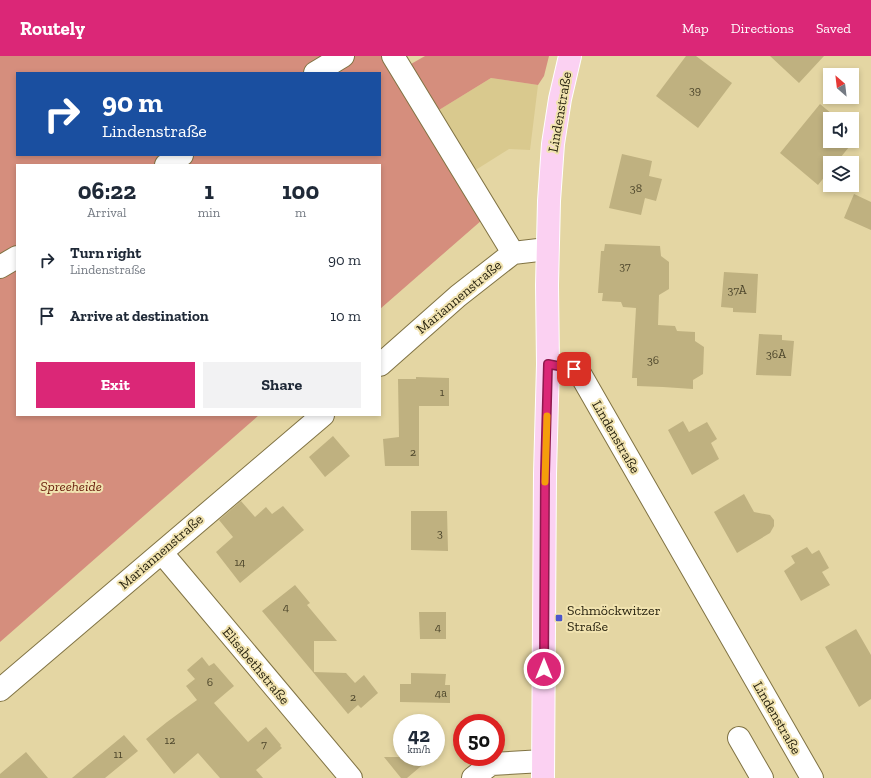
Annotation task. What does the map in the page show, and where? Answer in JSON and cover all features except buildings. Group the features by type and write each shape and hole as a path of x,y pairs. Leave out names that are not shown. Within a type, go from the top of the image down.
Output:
{"main road":[{"name":"Lindenstraße","path":"548,364 548,249 552,158 560,99 570,56"},
{"path":"543,769 545,474 548,364"}],"street":[{"path":"317,72 343,56"},
{"path":"392,56 513,253"},
{"path":"168,164 180,156"},
{"name":"Mariannenstraße","path":"381,364 458,296 513,253 548,249"},
{"path":"0,267 16,257"},
{"name":"Lindenstraße","path":"548,364 578,370 812,778"},
{"name":"Mariannenstraße","path":"0,690 322,416"},
{"name":"Elisabethstraße","path":"162,553 351,778"},
{"path":"739,738 762,778"},
{"path":"473,778 491,764 543,769"}],"shaded area":[{"path":"491,78 538,85 530,150 509,149 474,171 439,110"}],"green space":[{"name":"Spreeheide","path":"0,56 381,56 397,78 482,220 381,308 381,164 16,164 16,416 258,416 0,642"},
{"path":"425,56 549,56 544,76 538,85 491,78 439,110 411,64"}],"slow traffic":[{"path":"545,482 547,416"}],"place":[{"name":"Schmöckwitzer Straße","path":"559,618"}],"route":[{"path":"544,669 545,474 548,364 574,369"}]}
